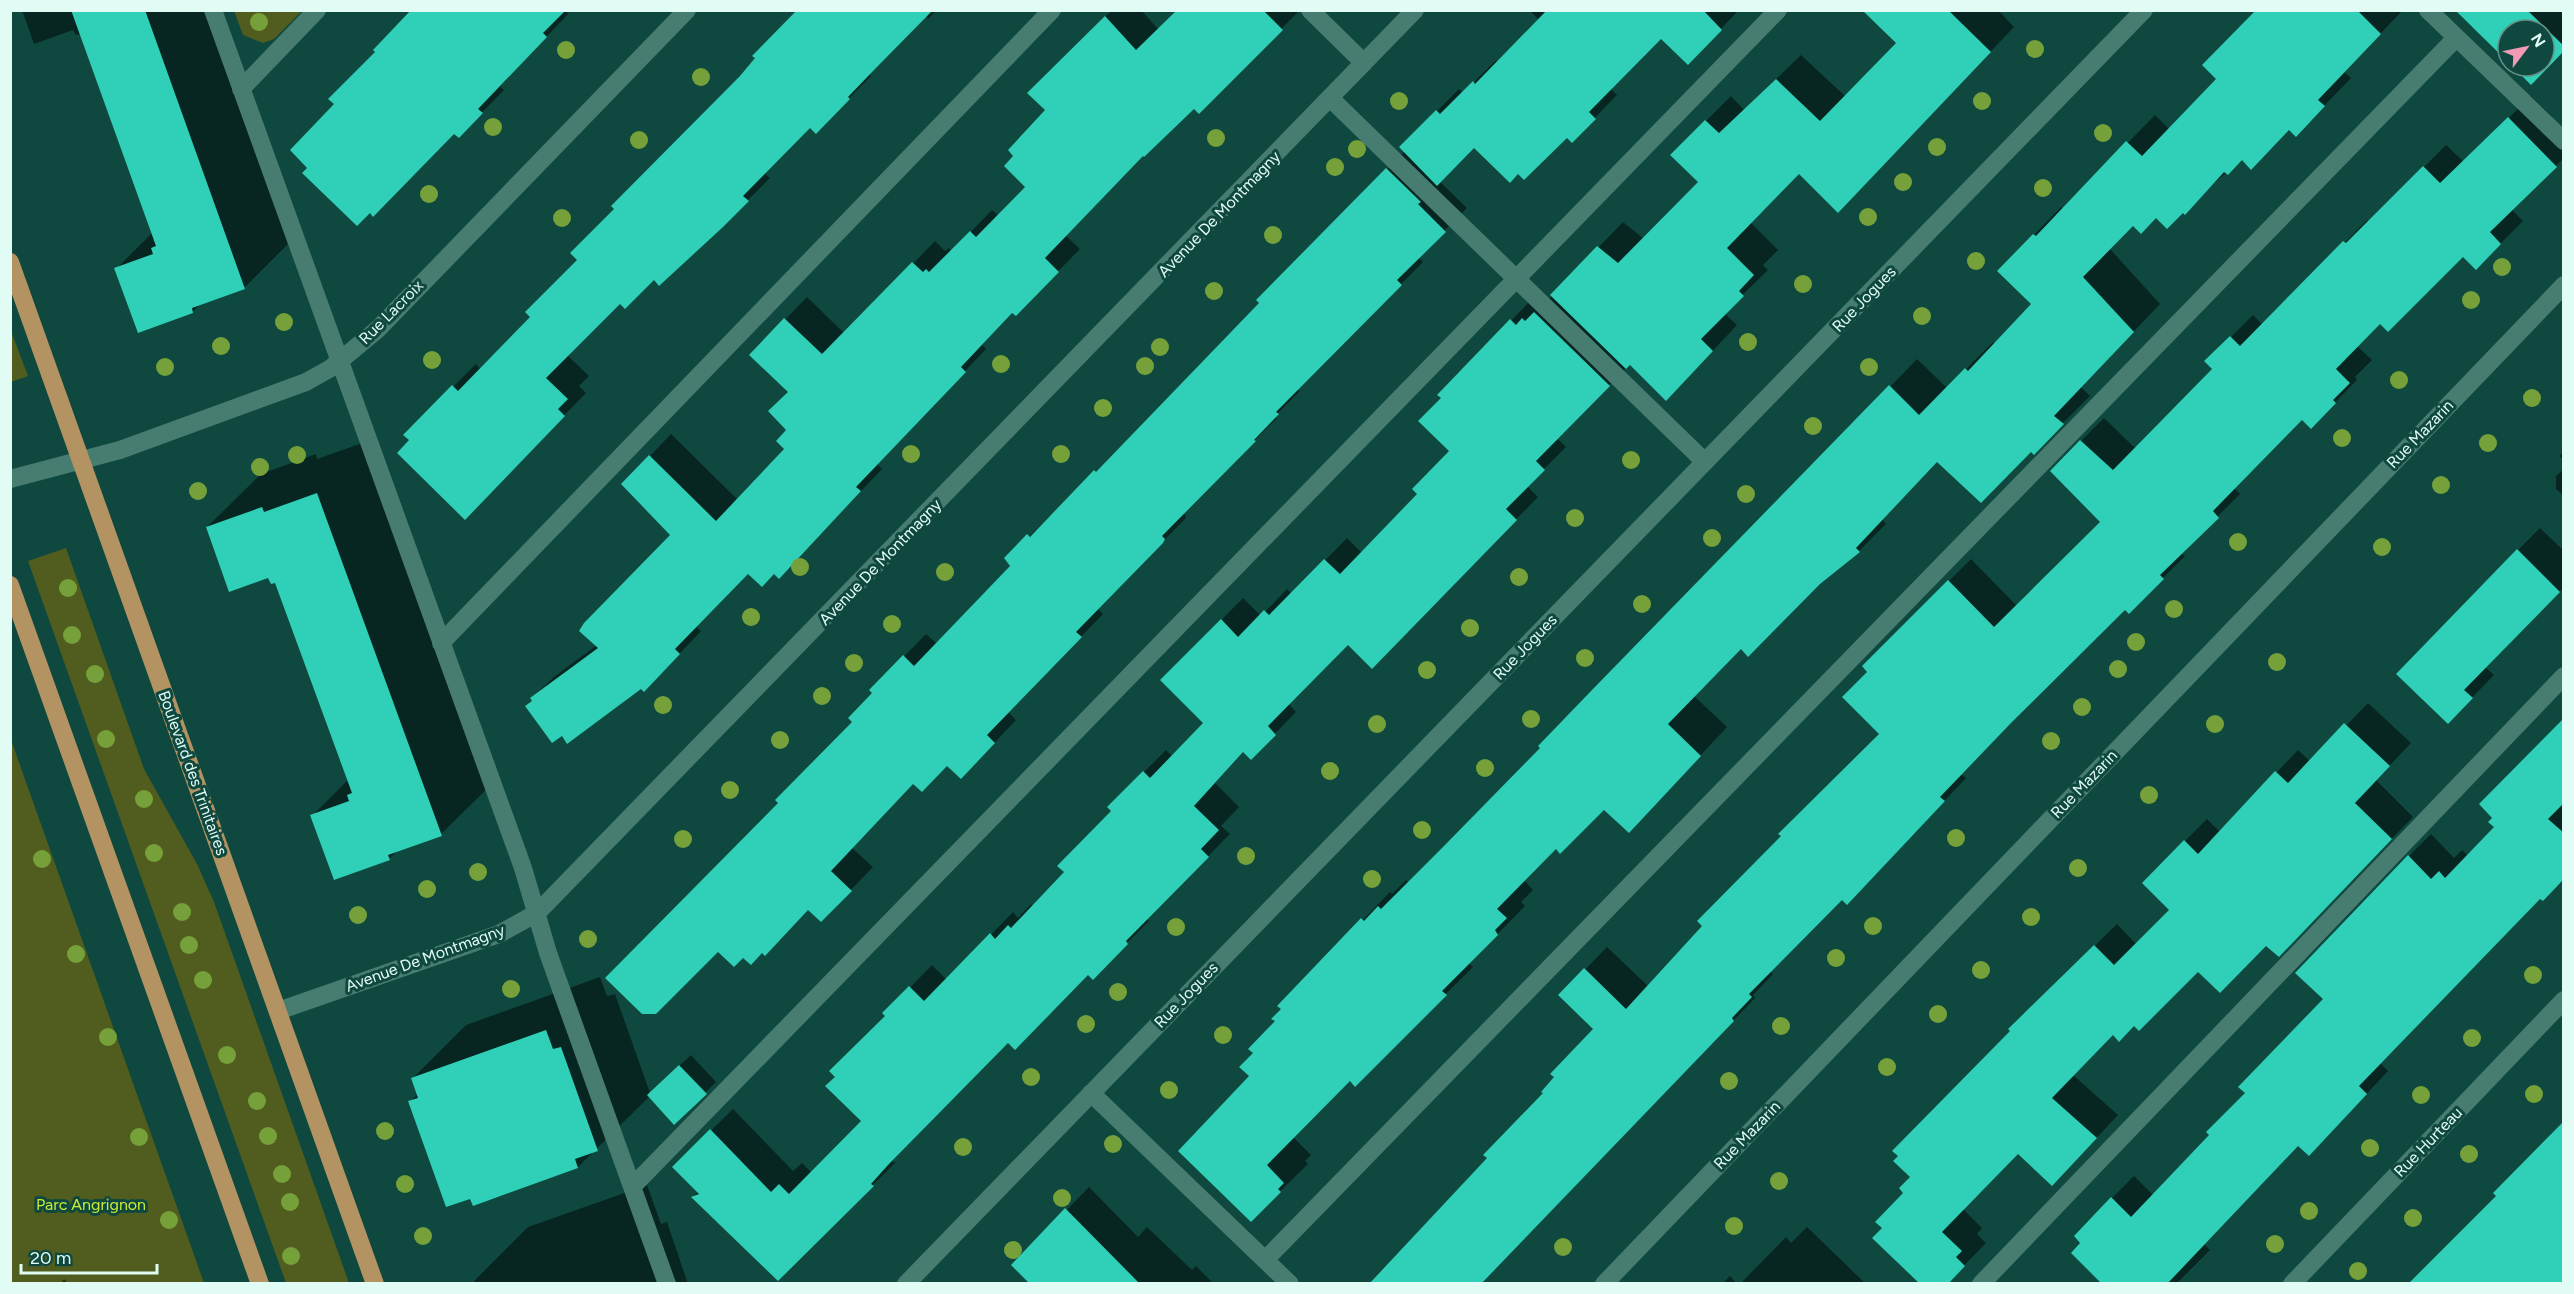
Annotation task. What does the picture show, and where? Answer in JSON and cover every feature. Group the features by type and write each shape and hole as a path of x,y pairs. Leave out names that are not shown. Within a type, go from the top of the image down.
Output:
{"main road":[{"name":"Boulevard des Trinitaires","path":"10,262 375,1284"},
{"path":"10,585 260,1284"}],"street":[{"path":"213,10 523,868 548,953 667,1284"},
{"path":"241,89 317,10"},
{"name":"Rue Lacroix","path":"10,479 120,450 296,386 340,361 378,329 687,10"},
{"path":"441,643 1052,10"},
{"path":"1310,10 1364,63"},
{"name":"Avenue De Montmagny","path":"278,1011 499,934 537,913 1331,99 1415,10"},
{"path":"632,1187 1778,10"},
{"name":"Rue Jogues","path":"906,1284 2144,10"},
{"path":"2428,10 2564,141"},
{"path":"1265,1260 2456,38"},
{"path":"1331,99 1705,462"},
{"name":"Rue Mazarin","path":"1604,1284 2564,285"},
{"path":"1981,1284 2564,676"},
{"name":"Rue Hurteau","path":"2292,1284 2564,1000"},
{"path":"1091,1093 1290,1284"}],"green space":[{"path":"234,10 302,11 274,39 263,43 243,35"},
{"path":"11,331 28,376 10,382"},
{"path":"66,548 144,769 197,864 214,902 349,1283 286,1283 28,561"},
{"name":"Parc Angrignon","path":"10,737 204,1283 11,1283"}],"building":[{"path":"71,10 145,10 245,289 192,308 193,313 138,333 114,268 153,254 151,248 156,246"},
{"path":"411,10 566,10 543,33 547,37 478,109 483,113 459,138 454,134 373,217 370,213 357,226 302,173 307,168 290,150 334,104 328,99 375,52 373,50"},
{"path":"797,10 933,10 848,97 850,99 816,134 810,128 743,196 749,201 723,227 659,286 654,280 625,309 620,304 546,378 568,399 558,409 565,416 465,520 397,453 409,440 403,435 452,385 458,391 530,317 525,312 577,260 570,253 614,209 611,206 740,76 755,58 752,56"},
{"path":"1177,10 1263,10 1283,30 1199,114 1194,109 1143,156 1045,258 1059,272 1016,316 1012,313 961,367 966,372 856,487 861,491 779,579 774,574 762,587 748,574 675,649 680,654 644,692 641,689 567,744 562,736 552,743 525,706 532,701 530,698 598,648 579,631 584,623 670,535 621,484 649,455 716,521 784,449 776,441 786,430 768,411 788,392 749,355 784,318 822,354 912,262 923,272 926,269 929,272 970,231 976,237 1025,187 1004,166 1013,156 1008,150 1045,110 1027,93 1105,16 1136,50"},
{"path":"1547,10 1703,10 1722,30 1688,65 1661,39 1589,112 1596,119 1572,143 1567,138 1524,180 1518,174 1510,183 1474,148 1437,186 1399,147 1436,110 1440,114 1473,81 1475,84"},
{"path":"1862,10 1948,10 1991,52 1838,213 1799,174 1727,248 1754,275 1739,291 1744,296 1701,339 1713,351 1666,401 1630,365 1626,369 1550,295 1597,246 1618,263 1698,182 1670,155 1705,120 1719,133 1776,79 1820,121 1896,43"},
{"path":"2256,10 2357,10 2381,34 2318,100 2325,106 2296,137 2289,130 2251,170 2242,160 2228,175 2224,172 2185,215 2183,213 2167,229 2156,218 2141,234 2133,226 2083,277 2134,332 2054,416 2064,424 2034,455 2031,452 1981,503 1937,462 1856,548 1860,552 1820,584 1748,657 1741,649 1668,724 1701,756 1629,833 1604,810 1560,854 1556,849 1497,909 1507,918 1495,930 1498,935 1442,991 1447,995 1355,1087 1350,1081 1267,1165 1284,1183 1278,1189 1281,1192 1251,1222 1178,1151 1249,1076 1239,1067 1253,1053 1248,1049 1275,1021 1271,1019 1281,1009 1277,1006 1361,918 1364,921 1378,906 1381,909 1442,848 1540,748 1538,746 1592,690 1889,385 1919,415 1965,368 1968,371 2031,304 1997,271 2033,234 2036,236 2126,141 2142,156 2216,79 2202,65"},
{"path":"2455,10 2527,10 2535,18 2496,18 2496,50"},
{"path":"2556,38 2564,46 2564,51 2556,59"},
{"path":"2524,78 2538,78 2531,85"},
{"path":"2508,117 2557,167 2490,232 2501,244 2476,270 2463,257 2388,332 2380,324 2336,369 2350,383 2333,400 2336,403 2311,429 2302,420 2213,511 2219,518 2160,575 2164,579 2129,614 2125,610 2012,722 1940,797 1945,801 1847,905 1842,900 1749,994 1752,997 1732,1018 1734,1021 1481,1284 1369,1284 1487,1158 1483,1155 1543,1093 1541,1092 1554,1077 1550,1074 1593,1029 1558,995 1584,968 1626,1009 1702,926 1697,921 1781,836 1778,834 1879,734 1842,697 1867,672 1862,666 1948,580 1994,627 2100,522 2050,471 2080,440 2113,470 2212,369 2204,361 2230,336 2240,346 2343,241 2346,243 2423,166 2440,183"},
{"path":"1386,168 1421,202 1418,204 1446,232 1397,280 1402,285 1276,412 1279,414 1254,440 1256,441 1162,536 1165,539 1163,543 1076,632 1082,637 987,735 995,743 961,779 947,766 922,792 913,784 831,871 852,891 821,922 808,910 765,956 762,953 751,965 743,958 734,967 718,952 656,1014 642,1014 605,978 778,803 775,800 852,722 848,718 872,693 869,690 903,655 914,666 1010,566 1004,558 1027,534 1030,537 1094,470 1096,472 1259,303 1256,300"},
{"path":"1534,312 1610,386 1536,461 1545,470 1506,509 1517,520 1372,669 1348,645 1268,726 1276,735 1251,760 1243,752 1194,806 1219,830 1201,849 1209,857 1126,941 1128,944 1093,980 1088,975 1015,1050 1008,1043 888,1165 871,1184 874,1186 778,1281 691,1197 699,1194 672,1167 710,1129 771,1192 779,1184 789,1194 861,1121 825,1086 835,1077 829,1071 885,1016 882,1013 909,986 924,1001 990,933 995,939 1008,925 1011,928 1064,872 1057,866 1111,811 1107,807 1143,771 1150,778 1203,723 1160,680 1221,619 1238,637 1264,610 1269,615 1324,559 1340,574 1417,494 1412,489 1449,451 1418,421 1441,398 1437,395 1510,319 1516,325 1522,318 1525,321"},
{"path":"317,493 442,836 388,855 390,860 334,880 310,815 349,801 347,795 352,793 275,583 271,584 268,578 229,592 206,527 262,507 264,512"},
{"path":"2517,549 2560,592 2464,690 2473,698 2448,724 2396,674"},
{"path":"2564,718 2564,803 2548,819 2564,833 2564,879 2543,901 2540,899 2359,1086 2367,1094 2309,1156 2298,1146 2167,1284 2102,1284 2071,1253 2080,1243 2074,1236 2111,1197 2131,1217 2209,1135 2206,1132 2245,1093 2238,1087 2323,999 2295,973 2408,855 2431,879 2439,871 2445,878 2494,827 2488,822 2492,818 2479,804"},
{"path":"2344,723 2390,766 2355,803 2392,839 2279,957 2266,946 2220,993 2198,972 2139,1031 2134,1026 2119,1042 2113,1035 2052,1098 2097,1138 2052,1186 2018,1154 1942,1232 1962,1251 1956,1257 1965,1266 1948,1284 1920,1284 1872,1238 1882,1228 1875,1222 1903,1193 1899,1188 1910,1177 1893,1161 1898,1156 1892,1151 2010,1031 2008,1029 2094,945 2114,965 2169,910 2142,883 2184,840 2198,854 2275,771 2288,783"},
{"path":"546,1030 553,1049 561,1047 598,1151 575,1159 578,1168 473,1206 470,1199 446,1207 408,1101 418,1098 411,1078"},
{"path":"679,1065 707,1094 674,1125 647,1095"},
{"path":"2564,1121 2564,1284 2408,1284 2496,1196 2493,1193"},
{"path":"1065,1208 1140,1284 1030,1284 1011,1265"}]}
